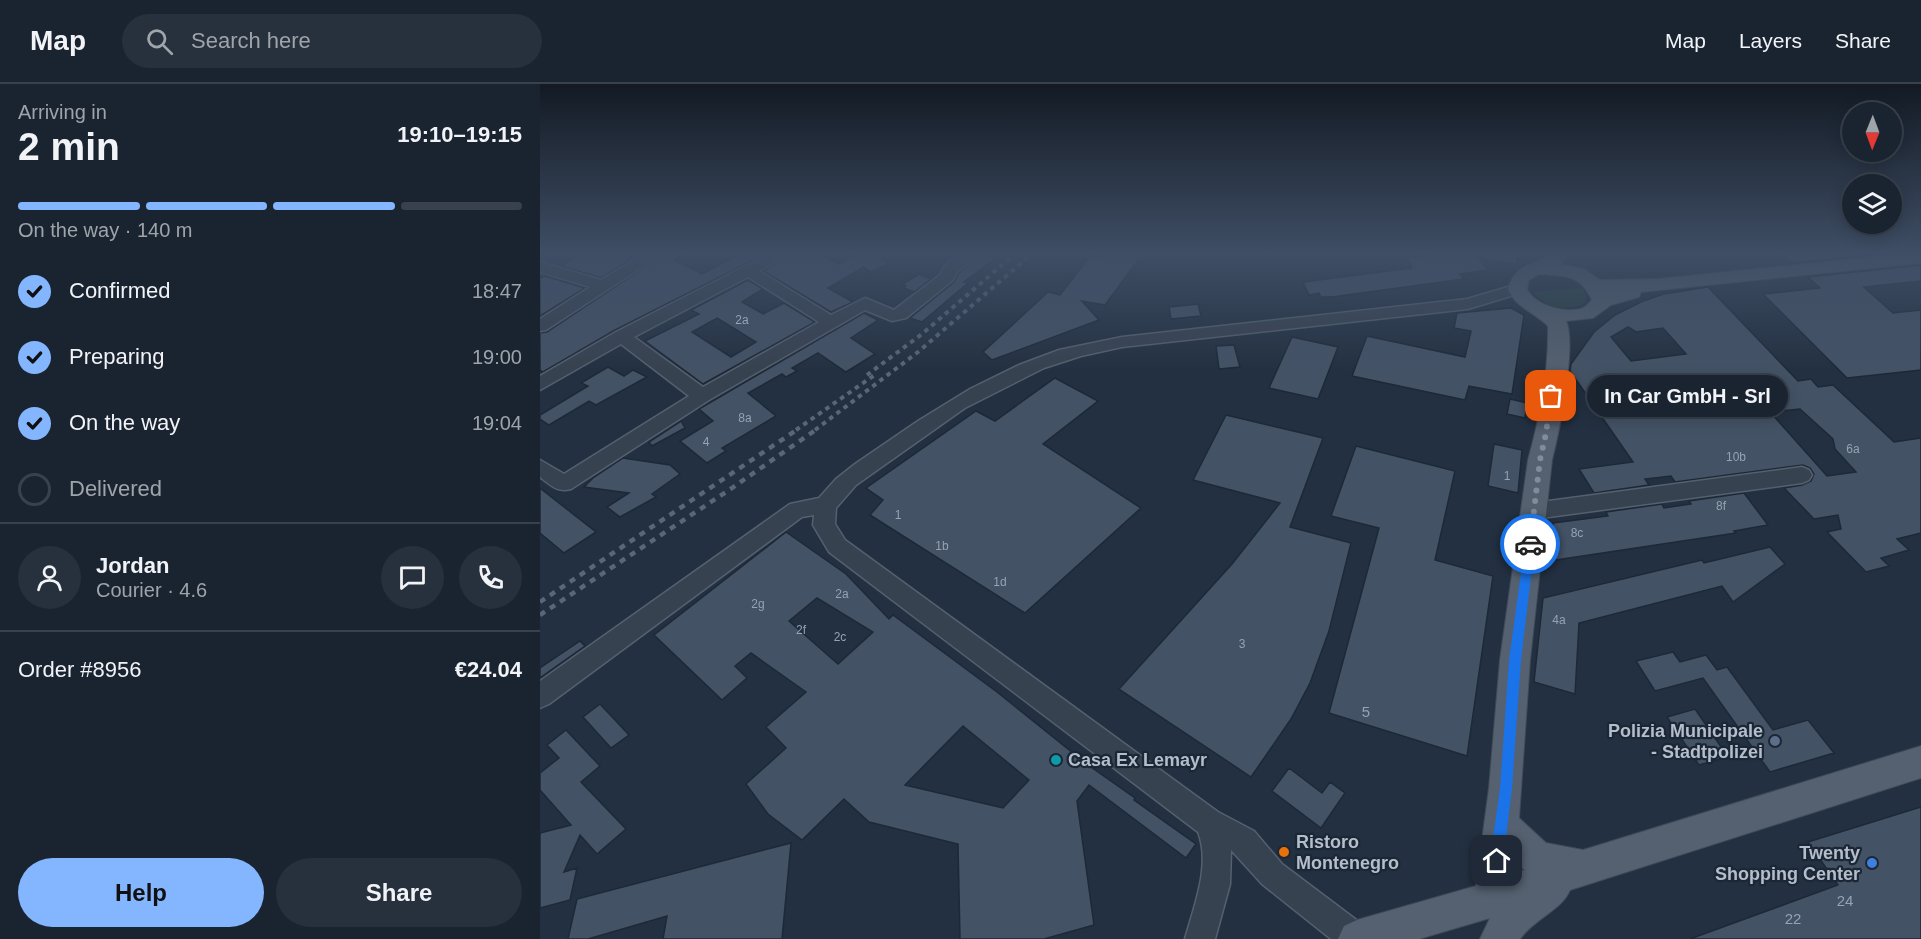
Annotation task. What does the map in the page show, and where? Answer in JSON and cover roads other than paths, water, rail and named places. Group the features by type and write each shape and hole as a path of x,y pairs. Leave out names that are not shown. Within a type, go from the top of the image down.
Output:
{"main road":[{"path":"1491,899 1502,824 1513,681 1542,444 1546,433 1559,347 1558,324 1530,301 1526,292"},
{"path":"1588,292 1594,301"},
{"path":"1530,301 1563,315 1594,301 1630,292"},
{"path":"1559,347 1594,301"},
{"path":"1356,939 1491,899 1589,865 1921,762"},
{"path":"1502,824 1521,847 1537,859 1556,864 1589,865"},
{"path":"1498,939 1512,918 1527,904 1589,865"}],"street":[{"path":"540,326 594,292"},
{"path":"540,384 622,336 706,292"},
{"path":"782,292 832,323"},
{"path":"540,467 564,484 702,396 865,303 892,316 900,314 928,292"},
{"path":"1356,939 1272,874 1244,841 1208,822 837,546 824,525 826,505 838,489 856,474 922,426 1012,375 1048,360 1088,348 1122,342 1479,302 1530,301"},
{"path":"622,336 702,396"},
{"path":"1534,511 1802,475"},
{"path":"540,696 797,510 826,505"},
{"path":"1200,939 1215,884 1217,844 1208,822"}],"railway":[{"path":"867,375 922,334 971,292"},
{"path":"815,430 918,352 988,292"},
{"path":"796,430 876,374"},
{"path":"540,602 798,429"},
{"path":"540,615 817,429"}],"place":[{"name":"In Car GmbH - Srl","path":"1551,396"},
{"name":"Polizia Municipale - Stadtpolizei","path":"1775,741"},
{"name":"Casa Ex Lemayr","path":"1056,760"},
{"name":"Ristoro Montenegro","path":"1284,852"},
{"name":"Twenty Shopping Center","path":"1872,863"}]}
